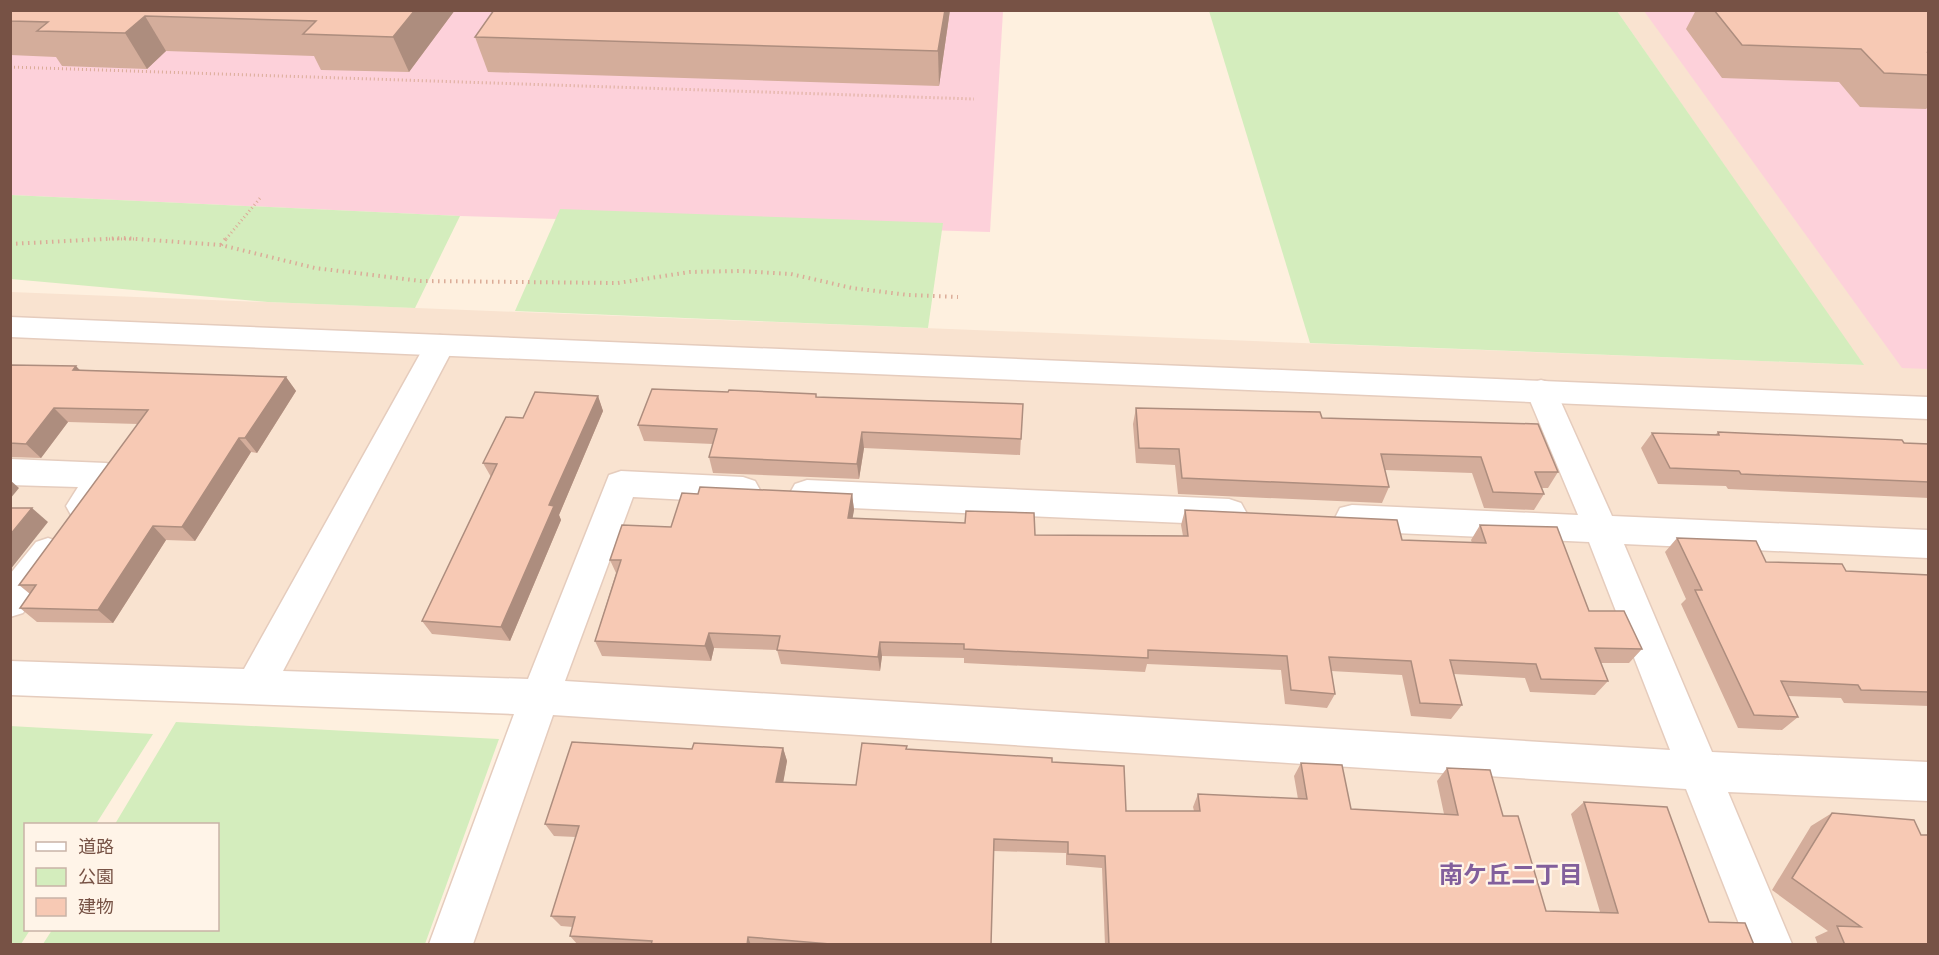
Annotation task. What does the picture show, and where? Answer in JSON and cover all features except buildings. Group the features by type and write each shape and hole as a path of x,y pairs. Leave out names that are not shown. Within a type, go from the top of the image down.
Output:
{"street":[{"path":"10,327 1929,408"},
{"path":"255,686 440,345"},
{"path":"1540,391 1601,529 1769,945"},
{"path":"10,472 106,476 10,603"},
{"path":"452,945 540,697 621,484 1254,513"},
{"path":"1326,517 1929,544"},
{"path":"10,678 540,697 1700,771 1929,782"}],"path":[{"path":"10,67 974,99"},
{"path":"221,245 261,197"},
{"path":"10,244 123,238 221,245 315,268 422,281 618,283 690,272 739,271 791,274 852,288 908,295 958,297"}],"shaded area":[{"path":"11,11 1003,11 990,232 460,216 11,195"},
{"path":"1617,11 1928,11 1928,944 440,944 519,716 11,691 11,292 1863,365"},
{"path":"1644,11 1928,16 1928,369 1902,368"}],"green space":[{"path":"1209,11 1617,11 1864,365 1310,343"},
{"path":"11,195 460,216 415,308 268,302 11,279"},
{"path":"560,209 943,223 928,328 515,311"},
{"path":"176,722 499,739 425,944 43,944 51,931 219,931 219,823 116,823"},
{"path":"10,726 153,734 97,823 24,823 24,931 29,931 21,944 10,944"}],"district":[{"name":"南ケ丘二丁目","path":"1511,875"}]}
